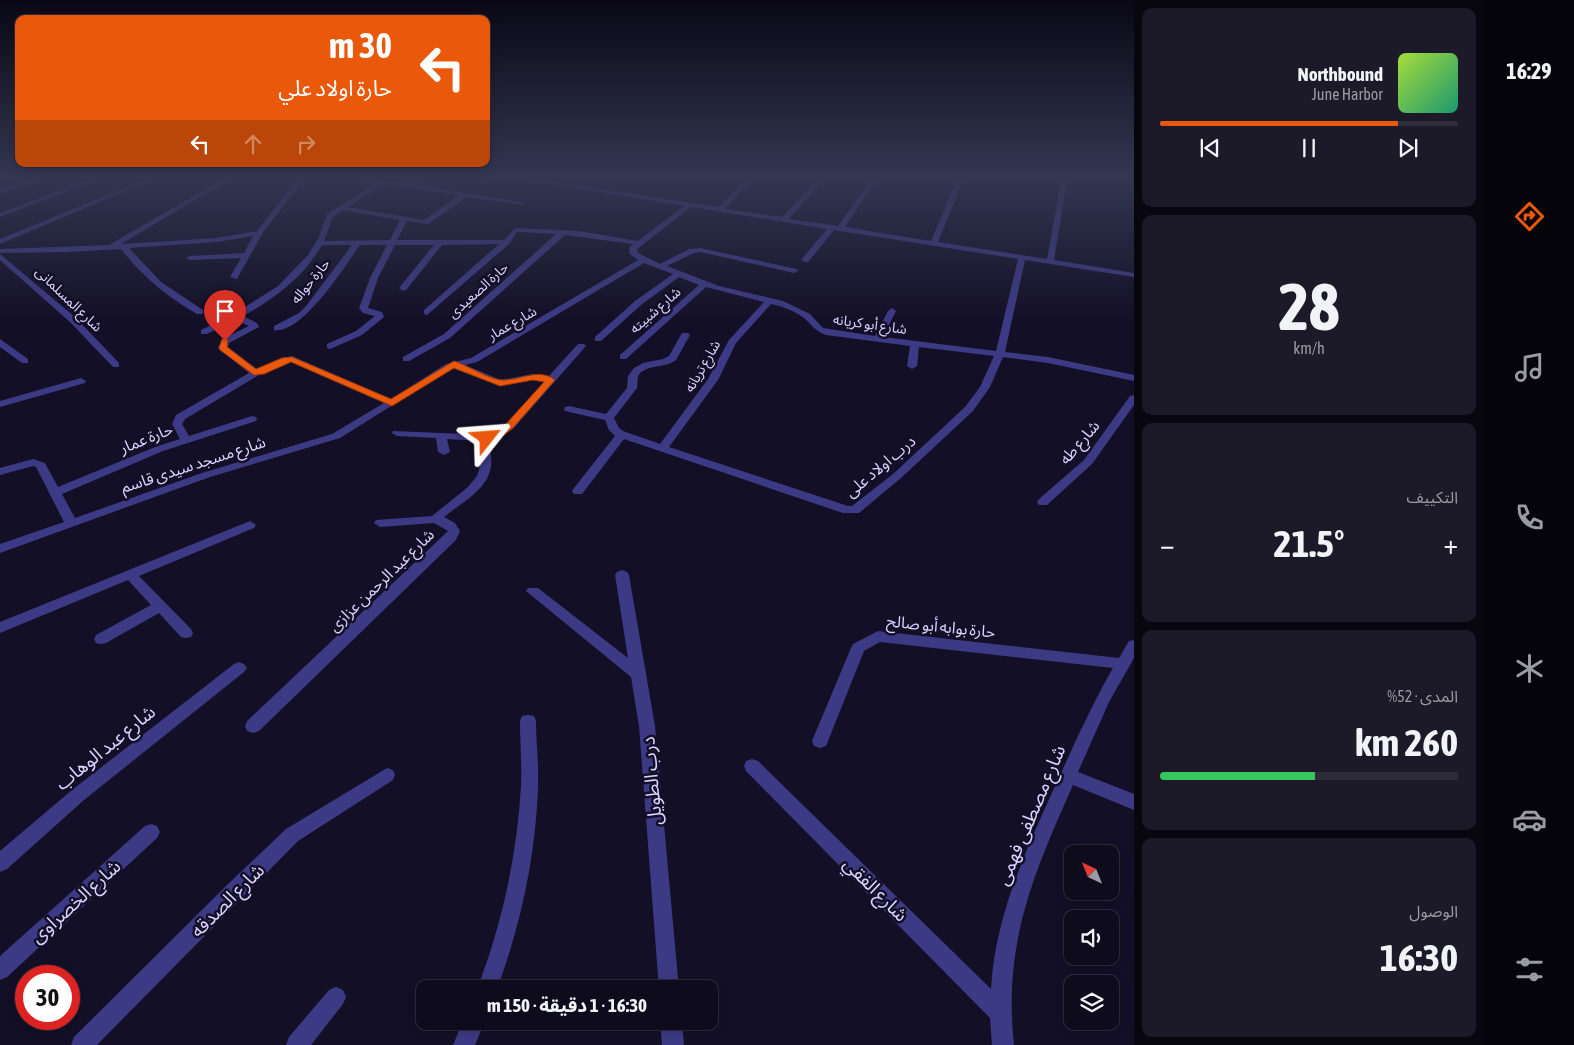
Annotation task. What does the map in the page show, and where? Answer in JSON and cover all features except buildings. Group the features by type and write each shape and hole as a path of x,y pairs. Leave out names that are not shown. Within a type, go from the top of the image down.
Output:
{"street":[{"path":"0,242 43,224"},
{"path":"110,247 149,224"},
{"path":"234,277 266,224"},
{"path":"204,332 236,316 272,294 298,272 316,252 326,234 328,224"},
{"path":"330,346 359,333 380,317 379,314 366,311 363,308 374,278 402,224"},
{"path":"643,260 632,252 639,243 666,224"},
{"path":"808,224 1134,275"},
{"path":"805,260 839,224"},
{"path":"934,243 942,224"},
{"path":"1050,262 1057,224"},
{"path":"427,312 506,242 515,230 563,232 610,237 639,243"},
{"name":"حارة الصعيدى","path":"406,359 447,336 563,232"},
{"path":"0,251 67,250 217,240 259,233"},
{"path":"403,288 440,242"},
{"path":"321,243 506,242"},
{"name":"حارة حواله","path":"277,328 291,322 309,308 358,243"},
{"path":"123,246 136,264 152,280 200,312"},
{"path":"660,267 692,251 700,250 794,271"},
{"path":"190,258 246,255"},
{"name":"شارع المسلمانى","path":"0,256 73,320 116,365"},
{"name":"درب اولاد على","path":"622,436 847,510 855,510 897,476 968,409 989,380 1000,354 1022,257"},
{"name":"شارع أبو كريانه","path":"643,260 705,284 770,300 795,309 807,316 820,330 829,333 1072,364 1134,378"},
{"name":"شارع عمار","path":"392,403 454,364 474,360 643,260"},
{"path":"598,339 638,304 678,274"},
{"name":"شارع شبيته","path":"623,357 705,284"},
{"name":"شارع تريانه","path":"662,449 713,380 732,342 770,300"},
{"path":"877,340 892,311"},
{"path":"236,316 254,325 254,327 225,341 223,348 256,373"},
{"path":"609,418 632,388 633,376 637,370 646,365 666,362 672,358 685,335"},
{"path":"0,342 25,361"},
{"path":"912,366 915,344"},
{"path":"397,433 487,438 503,432 580,346"},
{"path":"186,440 176,424 180,417 256,373 285,360 292,359 392,403"},
{"path":"454,364 500,384 533,377 551,380"},
{"path":"0,404 80,381"},
{"name":"شارع طه","path":"1043,502 1088,462 1134,398"},
{"name":"شارع مسجد سيدى قاسم","path":"0,549 206,475 329,439 348,430 392,403"},
{"path":"569,409 609,418"},
{"path":"578,491 622,436 615,433 612,429 609,418"},
{"name":"حارة عمار","path":"55,493 186,440 252,419"},
{"path":"441,436 444,452"},
{"name":"شارع عبد الرحمن عزازى","path":"253,726 451,537 454,531 451,526 438,519 438,516 467,493 483,476 486,468 485,441 487,438"},
{"path":"0,472 28,463 42,465 71,523"},
{"path":"380,523 438,519"},
{"path":"0,628 250,525"},
{"path":"132,575 186,633"},
{"name":"درب الطويل","path":"622,576 647,726 668,980"},
{"path":"533,591 638,674"},
{"path":"101,639 161,606"},
{"name":"حارة بوابه أبو صالح","path":"820,741 858,648 878,636 1123,664"},
{"name":"شارع مصطفى فهمى","path":"1003,1045 1000,1012 1002,969 1015,904 1033,854 1102,701 1134,644"},
{"name":"شارع عبد الوهاب","path":"0,863 78,795 239,668"},
{"path":"491,980 520,876 530,792 528,721"},
{"name":"شارع الفقي","path":"752,766 1000,1012"},
{"name":"شارع الصدقه","path":"82,1045 292,835 387,775"},
{"path":"1069,776 1134,802"},
{"name":"شارع الخصراوى","path":"0,970 151,832"},
{"path":"297,1045 336,997"},
{"path":"464,1045 470,1030"},
{"path":"671,1030 672,1045"}],"route":[{"path":"225,341 223,348 256,373 285,360 292,359 392,403 454,364 500,384 533,377 551,380 509,427 495,436 487,438"}]}
